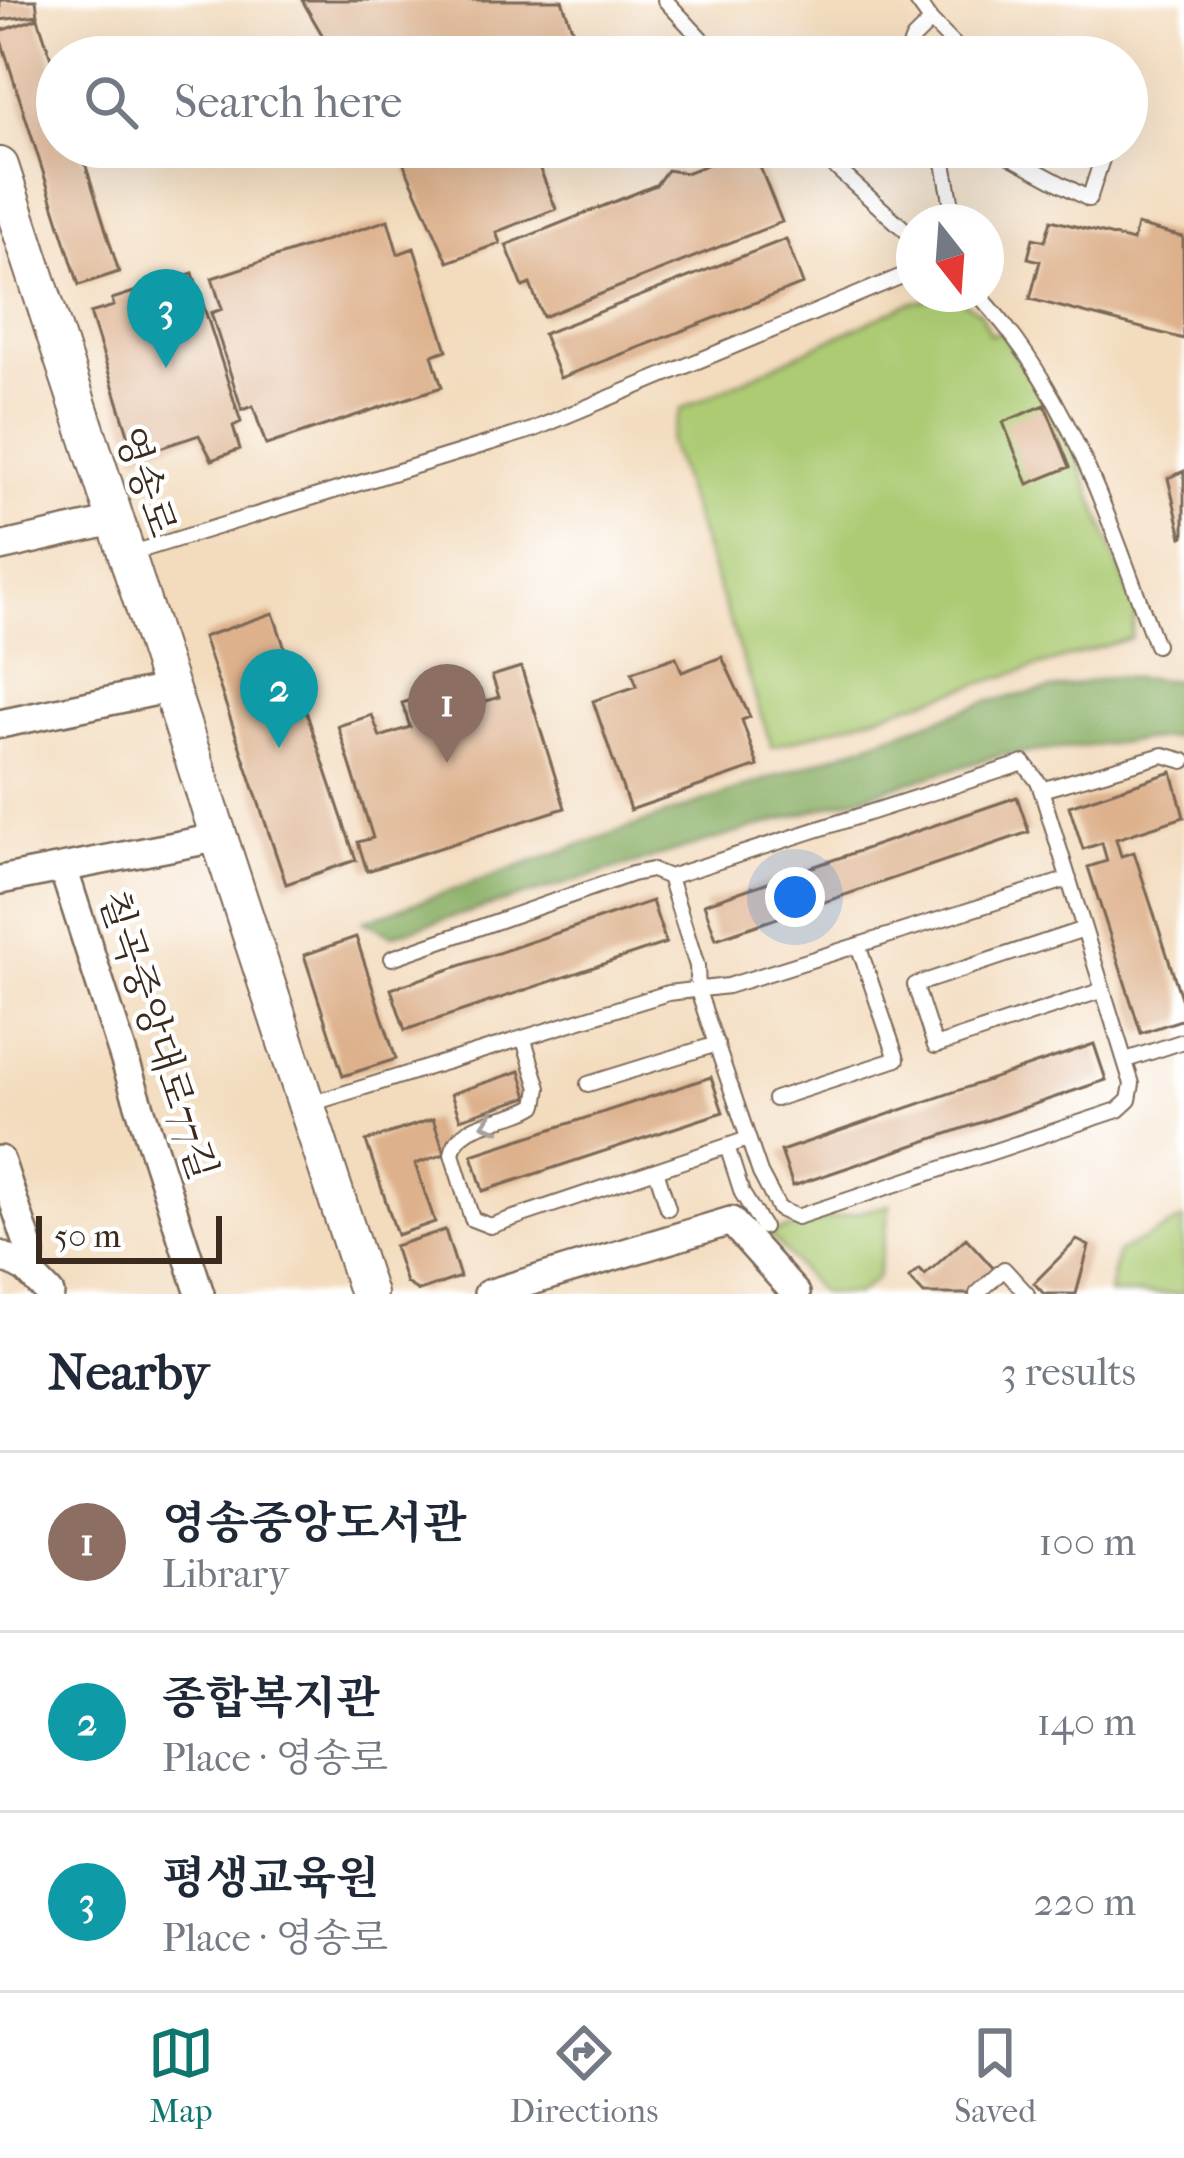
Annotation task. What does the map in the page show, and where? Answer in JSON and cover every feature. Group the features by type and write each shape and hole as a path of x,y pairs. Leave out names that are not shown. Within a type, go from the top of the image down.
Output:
{"main road":[{"name":"영송로","path":"0,166 310,1104 368,1294"}],"street":[{"path":"0,547 120,538"},
{"path":"0,724 171,688"},
{"path":"0,880 220,837"},
{"name":"칠곡중앙대로77길","path":"63,868 200,1294"},
{"path":"0,1160 31,1253 26,1269"},
{"path":"488,1294 731,1221 796,1294"},
{"path":"0,1255 26,1269 50,1294"}],"lane":[{"path":"665,0 698,36"},
{"path":"916,0 945,36"},
{"path":"916,36 931,21"},
{"path":"836,168 896,222"},
{"path":"945,168 952,204"},
{"path":"1032,168 1089,199 1099,168"},
{"path":"120,538 532,430 896,278"},
{"path":"993,312 1039,368 1071,426 1156,645"},
{"path":"1041,790 1162,755 1184,761"},
{"path":"392,958 632,874 652,870 669,877 1024,763 1041,790 1126,1060 1132,1084 1129,1100 1118,1110 796,1217 779,1209 748,1139 698,991 698,966 669,877"},
{"path":"310,1104 668,993 698,991 1069,879"},
{"path":"1084,929 915,985 935,1046 1103,990"},
{"path":"775,1099 898,1059 858,945"},
{"path":"524,1040 539,1088 536,1105 465,1131 454,1143 452,1154 472,1220 490,1226 748,1139"},
{"path":"1126,1060 1184,1041"},
{"path":"588,1084 717,1044"},
{"path":"727,1146 742,1193 763,1226"},
{"path":"656,1170 668,1208"},
{"path":"976,1294 1004,1269 1027,1294"}],"green space":[{"path":"896,309 980,312 990,335 1002,331 1023,368 1032,369 1069,436 1136,612 1131,638 772,747 669,442 681,409"},
{"path":"1114,677 1184,681 1184,736 1001,755 392,935 364,921 986,702"},
{"path":"890,1205 877,1278 858,1294 821,1294 769,1233"},
{"path":"1184,1219 1184,1294 1109,1294 1117,1253"}],"building":[{"path":"0,0 36,0 38,15 0,20"},
{"path":"302,0 562,0 575,36 323,36"},
{"path":"38,18 44,36 36,36 36,150 0,37 0,31"},
{"path":"42,168 87,168 119,272 79,285"},
{"path":"406,168 539,168 556,209 496,232 500,243 448,262"},
{"path":"699,168 760,168 782,222 543,317 530,284 523,287 506,245 656,185 667,170 686,173"},
{"path":"388,220 398,254 414,248 447,350 432,355 442,387 266,445 253,406 242,410 211,313 222,309 212,278"},
{"path":"1051,220 1133,241 1137,225 1183,237 1184,339 1030,299 1040,261 1028,258 1033,238 1045,241"},
{"path":"786,239 803,284 560,378 543,334"},
{"path":"193,273 241,422 233,426 240,449 212,460 199,435 135,456 90,313 114,306 112,299"},
{"path":"1045,405 1070,467 1028,484 1003,422"},
{"path":"1184,471 1184,536 1182,537 1168,478"},
{"path":"273,613 356,860 286,884 203,637"},
{"path":"676,657 682,672 722,657 750,717 742,720 758,766 630,810 593,701 637,686 632,672"},
{"path":"521,667 565,808 367,871 358,842 373,838 338,726 372,715 380,737 410,727 402,703 454,687 461,709 499,697 492,676"},
{"path":"1172,772 1184,817 1116,839 1121,856 1134,852 1184,1007 1184,1019 1141,1033 1088,867 1107,861 1102,843 1083,849 1069,806"},
{"path":"1017,797 1029,832 716,939 704,904"},
{"path":"652,901 666,943 405,1030 391,989"},
{"path":"356,937 396,1059 343,1076 304,955"},
{"path":"1094,1044 1106,1080 793,1186 781,1151"},
{"path":"520,1071 528,1097 460,1119 451,1094"},
{"path":"711,1077 723,1112 483,1191 472,1155"},
{"path":"433,1119 445,1154 415,1164 435,1222 397,1235 366,1141"},
{"path":"445,1230 460,1277 419,1291 406,1283 394,1246"},
{"path":"966,1238 996,1271 971,1294 924,1294 909,1278 919,1269 925,1275"},
{"path":"1077,1240 1089,1246 1076,1294 1044,1294 1034,1283"}],"place":[{"name":"평생교육원","path":"166,368"},
{"name":"종합복지관","path":"279,748"},
{"name":"영송중앙도서관","path":"447,763"}]}
